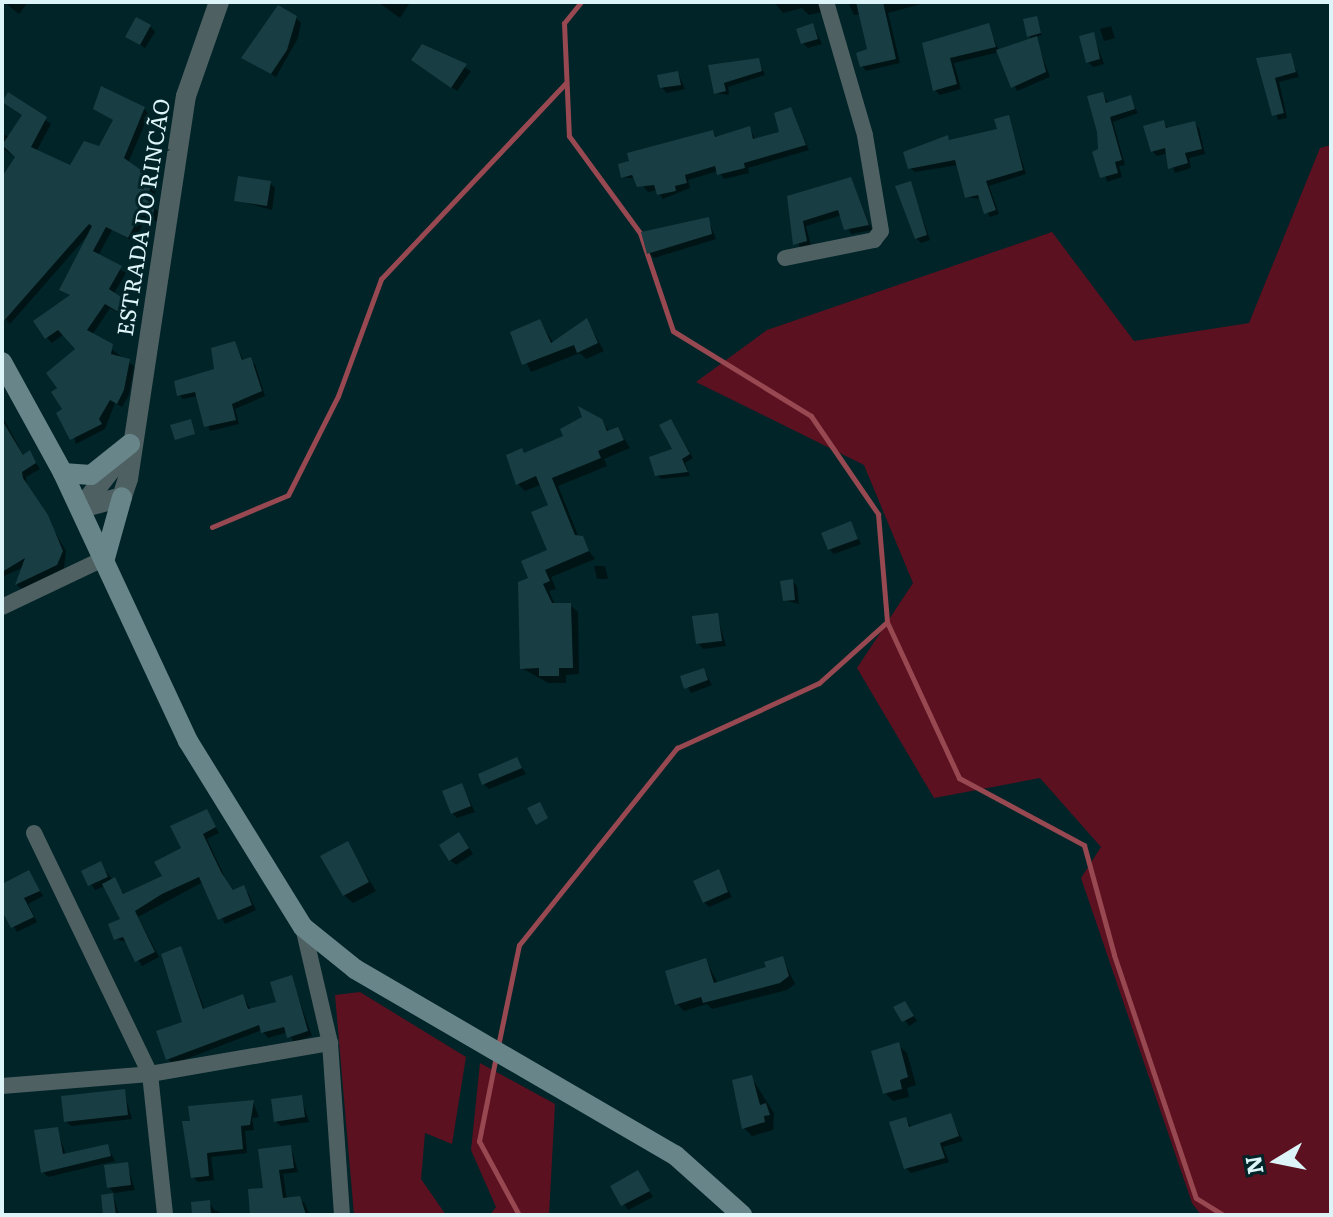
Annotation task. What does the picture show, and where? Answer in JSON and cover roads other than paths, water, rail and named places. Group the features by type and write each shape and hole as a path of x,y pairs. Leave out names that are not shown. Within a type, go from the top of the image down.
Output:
{"main road":[{"path":"2,362 81,508 188,741 303,927 355,969 484,1047 675,1155 742,1215"},
{"path":"63,473 91,475 130,444"},
{"path":"105,558 122,497"}],"street":[{"name":"ESTRADA DO RINCÃO","path":"122,497 186,96 219,2"},
{"path":"785,258 874,240 881,231 865,135 826,2"},
{"name":"ESTRADA DO RINCÃO","path":"81,508 130,444"},
{"path":"81,508 122,497"},
{"path":"2,607 105,558"},
{"path":"34,833 150,1074 165,1215"},
{"path":"303,927 330,1043 342,1215"},
{"path":"2,1086 150,1074 330,1043"}],"waterway":[{"path":"581,2 564,23 569,136 640,233 673,331 811,416 878,514 887,622 959,778 1084,845 1114,955 1196,1198 1223,1215"},
{"path":"212,527 288,495 338,396 381,279 566,83"},
{"path":"498,1046 519,945 677,748 819,683 887,622"},
{"path":"496,1056 479,1141 519,1215"}]}
